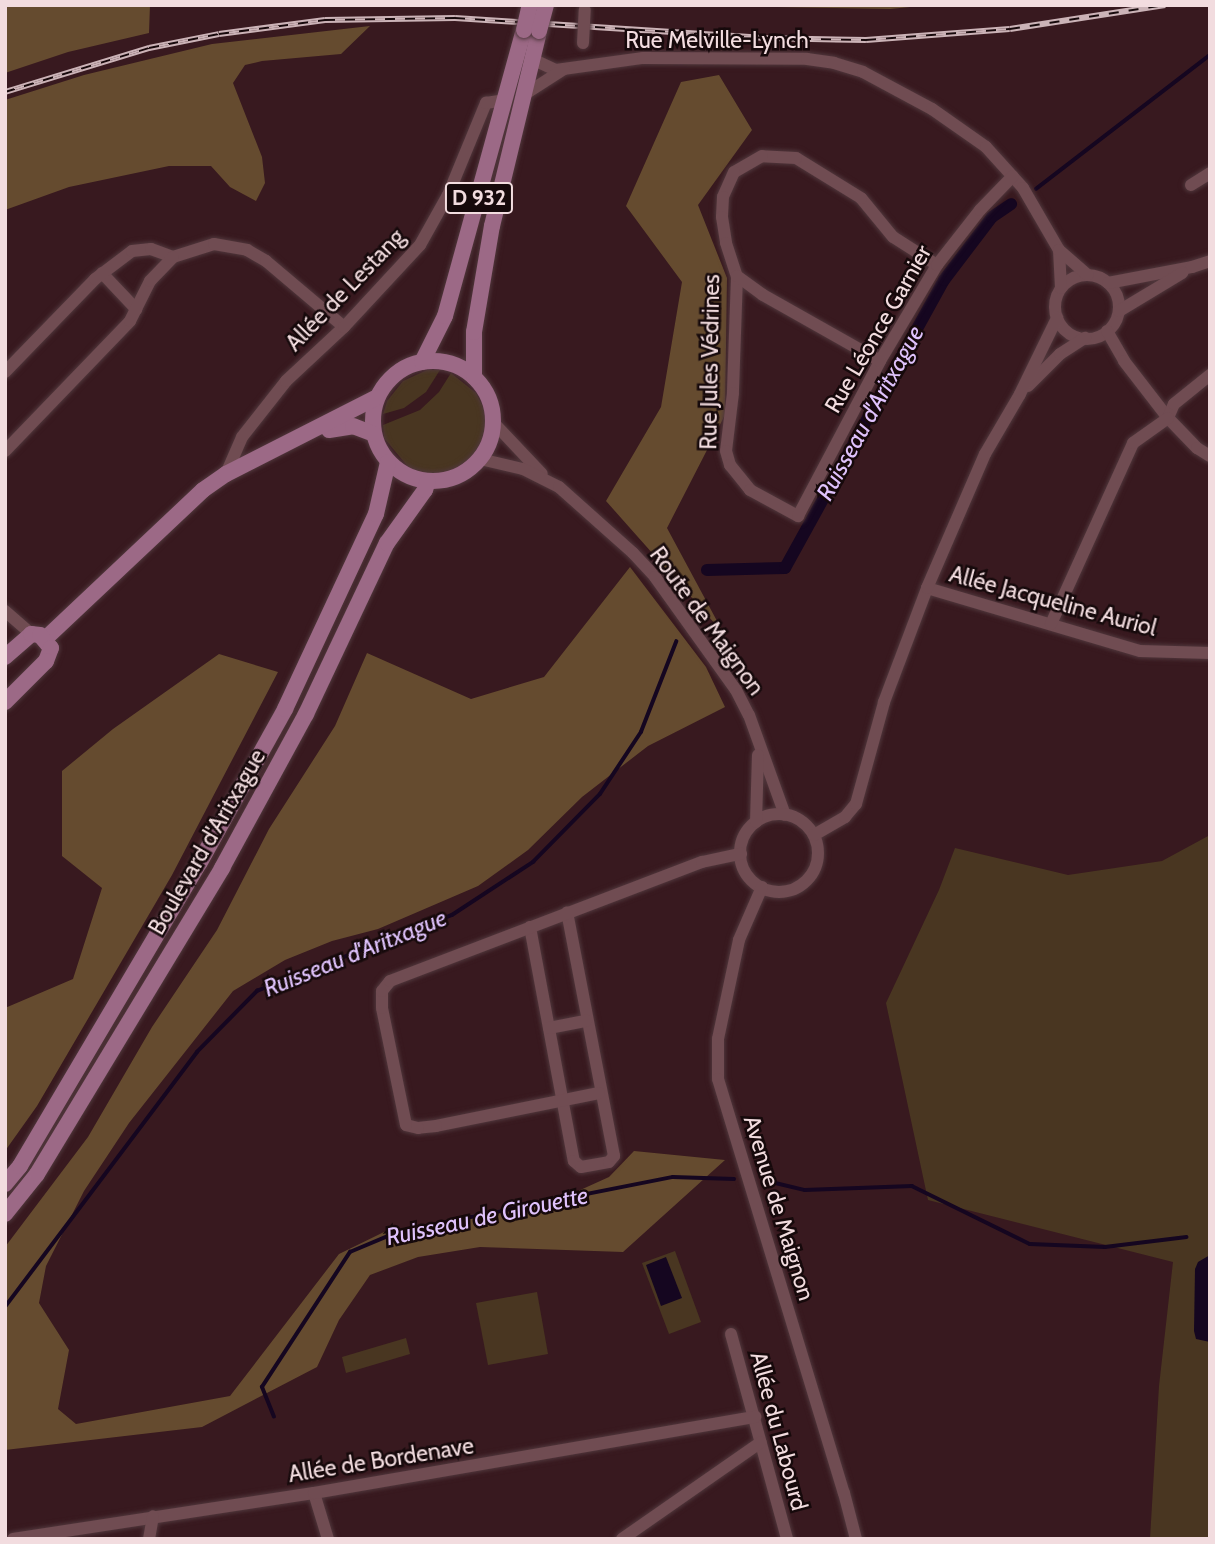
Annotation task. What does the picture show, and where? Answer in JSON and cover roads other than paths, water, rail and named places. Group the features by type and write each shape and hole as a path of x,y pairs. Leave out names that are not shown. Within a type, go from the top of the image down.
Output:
{"main road":[{"name":"D 932","path":"474,377 472,346 485,262 532,59 530,5"},
{"name":"D 932","path":"422,362 445,316 506,100 531,31 546,5"},
{"path":"5,657 38,636 183,506 226,474 377,397 396,375 422,362 448,364 474,377 488,398 493,422 491,436 480,459 454,478 428,481 406,475 388,462 374,434 377,397"},
{"path":"274,450 337,428 353,426 374,434"},
{"name":"Boulevard d'Aritxague","path":"5,1184 20,1166 200,862 285,709 376,514 388,462"},
{"name":"Boulevard d'Aritxague","path":"5,1214 37,1174 222,868 306,714 387,543 425,490 428,481"},
{"path":"5,702 46,661 51,648 38,636"}],"street":[{"path":"581,64 585,7"},
{"name":"Rue Melville-Lynch","path":"523,96 564,69 581,64 643,58 807,59 834,63 863,72 906,93 986,147 1013,176 1035,206 1059,250"},
{"path":"532,59 547,68 564,69"},
{"name":"Allée de Lestang","path":"226,474 242,437 286,381 344,327 420,244 448,195 486,103 506,100"},
{"name":"Rue Jules Védrines","path":"798,516 750,490 730,465 726,451 733,393 737,276 726,243 722,217 728,181 746,163 762,156 796,158 861,198 893,237 937,265"},
{"path":"1191,185 1210,173"},
{"name":"Rue Léonce Garnier","path":"798,516 880,361 937,265 980,210 1013,176"},
{"path":"6,448 130,321 150,281 173,257 214,244 247,250 266,261 344,327"},
{"path":"5,372 102,273 132,251 151,249 173,257"},
{"path":"1059,250 1088,275 1108,283 1114,291 1119,311"},
{"path":"1059,250 1061,288"},
{"path":"1108,283 1210,261"},
{"path":"1020,394 1060,354 1085,338 1107,331 1119,311 1192,267"},
{"path":"102,273 136,309"},
{"path":"1085,338 1068,332 1057,318 1055,302 1061,288 1069,281 1088,275"},
{"path":"737,276 763,295 880,361"},
{"path":"814,835 845,817 856,804 884,702 927,588 985,454 1020,394 1057,318"},
{"path":"1107,331 1124,361 1168,418 1197,448 1210,456"},
{"path":"1051,624 1133,443 1168,418 1174,404 1210,375"},
{"name":"Route de Maignon","path":"493,422 547,479 633,553 655,578 736,690 785,815"},
{"name":"Route de Maignon","path":"480,459 523,469 547,479"},
{"name":"Allée Jacqueline Auriol","path":"927,588 1140,651 1210,653"},
{"path":"5,611 38,636"},
{"name":"Route de Maignon","path":"756,822 759,790 757,740"},
{"path":"785,815 802,821 814,835 818,859 806,881 783,892 762,887 747,874 741,854 747,831 764,817 785,815"},
{"path":"599,1093 418,1128 406,1125 382,1008 382,991 390,981 567,913 702,862 741,854"},
{"name":"Avenue de Maignon","path":"762,887 739,940 718,1039 718,1079 856,1539"},
{"path":"530,928 574,1161 581,1167 610,1162 614,1156 599,1093 567,913"},
{"path":"549,1028 586,1021"},
{"name":"Allée du Labourd","path":"731,1334 787,1539"},
{"name":"Allée de Bordenave","path":"13,1539 314,1493 755,1417"},
{"path":"622,1539 761,1442"},
{"path":"314,1493 328,1539"},
{"path":"149,1539 153,1516"}],"waterway":[{"name":"Ruisseau d'Aritxague","path":"1036,189 1210,55"},
{"name":"Ruisseau d'Aritxague","path":"707,570 785,568 944,280 992,217 1011,204"},
{"name":"Ruisseau d'Aritxague","path":"5,1307 197,1052 257,991 452,915 533,862 600,794 641,732 676,642"},
{"name":"Ruisseau de Girouette","path":"274,1417 262,1387 350,1252 400,1231 673,1177 734,1179"},
{"name":"Ruisseau de Girouette","path":"763,1180 805,1190 912,1186 1030,1244 1105,1247 1186,1237"}],"railway":[{"path":"5,92 149,48 219,34 325,20 455,18 761,38 866,40 1010,29 1165,5"}]}
